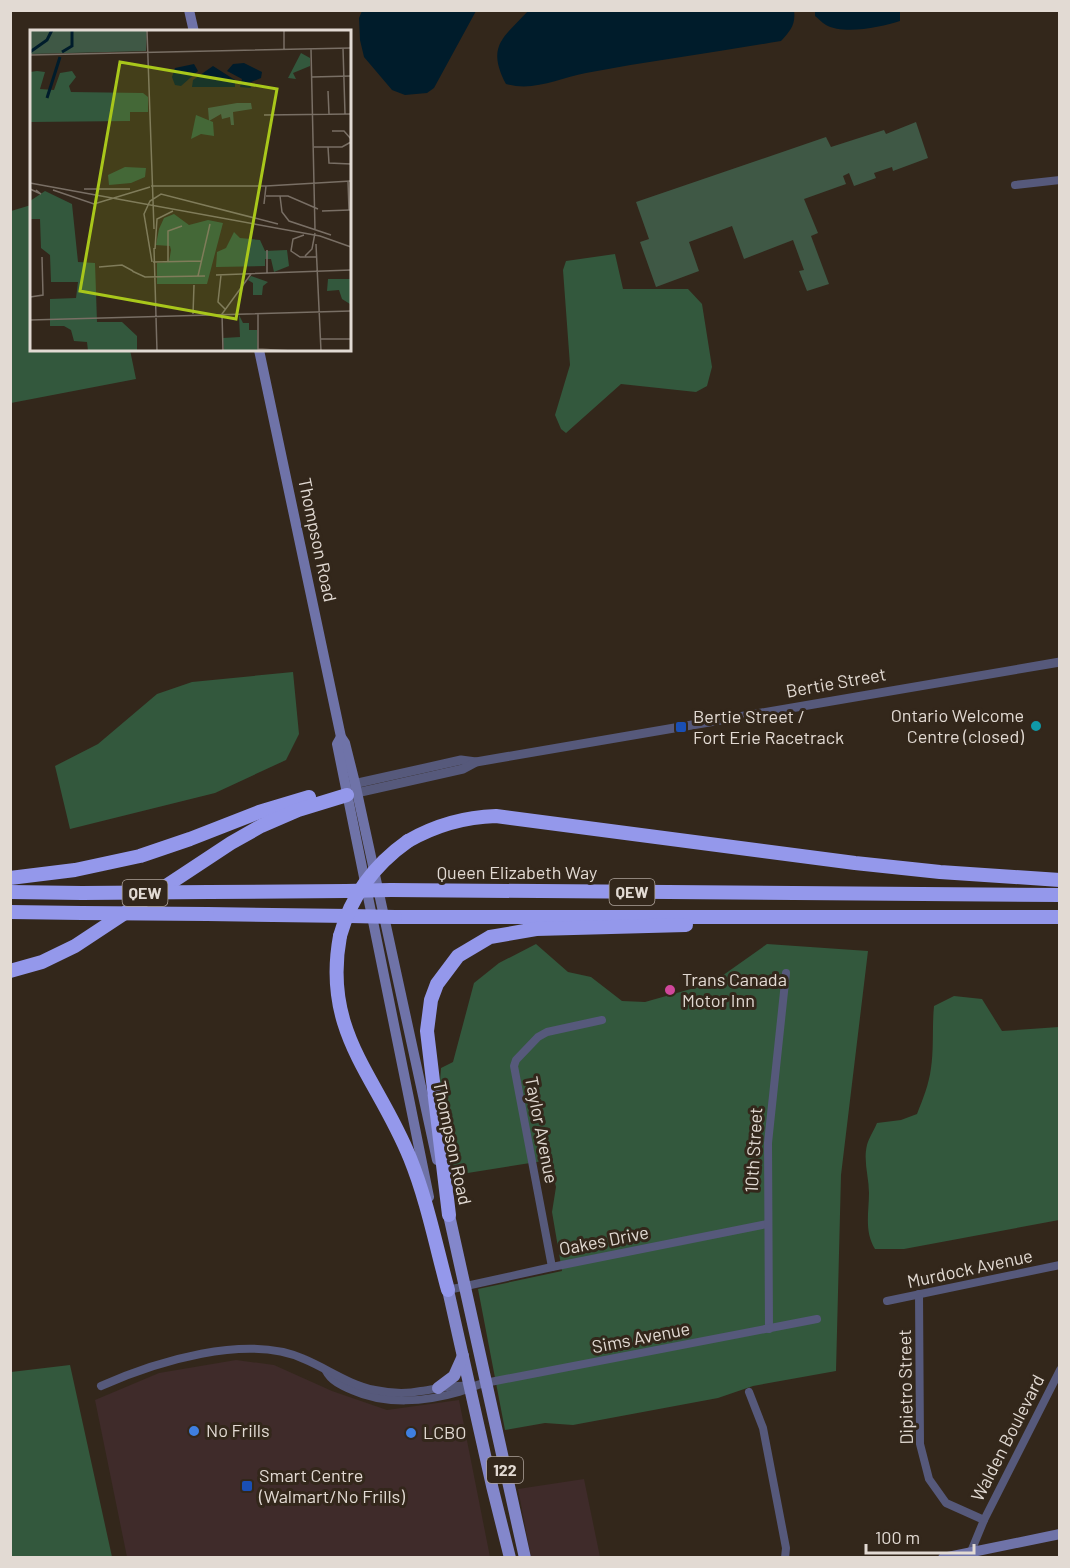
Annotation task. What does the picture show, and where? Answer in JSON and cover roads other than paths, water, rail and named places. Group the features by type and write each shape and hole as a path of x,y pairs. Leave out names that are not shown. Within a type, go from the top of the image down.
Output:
{"highway":[{"path":"10,878 75,870 140,856 259,813 351,789"},
{"path":"10,970 42,962 75,946 231,843 261,826 351,789"},
{"path":"448,1290 410,1157 354,1051 343,1022 336,983 340,936 346,917 360,890 384,860 408,841 449,822 471,817 496,816 855,863 940,872 1059,880"},
{"name":"Queen Elizabeth Way","path":"10,892 391,890 1059,895"},
{"name":"QEW","path":"10,912 350,916 1059,917"},
{"path":"449,1215 427,1031 431,1000 437,984 458,956 490,937 536,929 755,923 826,916"}],"main road":[{"path":"189,10 194,30"},
{"name":"Thompson Road","path":"259,351 341,737 337,744 351,789 525,1557"},
{"name":"Thompson Road","path":"351,789 448,1290 510,1557"},
{"path":"438,1388 454,1376 463,1355"},
{"path":"492,1486 504,1557"},
{"path":"943,1557 970,1555 1059,1534"}],"street":[{"path":"1015,185 1059,180"},
{"name":"Bertie Street","path":"351,789 463,769 476,762 1059,662"},
{"name":"10th Street","path":"769,1329 768,1143 786,973"},
{"name":"Taylor Avenue","path":"552,1267 514,1066 516,1060 538,1037 547,1032 602,1020"},
{"name":"Oakes Drive","path":"448,1290 767,1224"},
{"name":"Murdock Avenue","path":"887,1301 1059,1265"},
{"name":"Dipietro Street","path":"919,1294 920,1444 929,1479 946,1503 984,1520"},
{"name":"Sims Avenue","path":"326,1371 329,1378 361,1394 383,1399 418,1400 461,1391 470,1386 817,1319"},
{"name":"Sims Avenue","path":"101,1386 131,1372 163,1362 250,1348 276,1349 305,1359 326,1371 375,1390 417,1392 460,1384 470,1386"},
{"name":"Walden Boulevard","path":"970,1555 984,1520 1059,1370"},
{"path":"749,1392 763,1428 786,1548 785,1557"}],"water":[{"path":"362,10 476,11 434,88 427,93 405,95 392,90 364,57 360,40 359,18"},
{"path":"529,10 794,10 794,20 792,27 781,41 635,64 536,85 506,84 498,60 500,43"},
{"path":"815,11 900,11 900,21 873,28 853,30 834,28 815,16"}],"place":[{"name":"Ontario Welcome Centre (closed)","path":"1036,726"},
{"name":"Bertie Street / Fort Erie Racetrack","path":"681,727"},
{"name":"Trans Canada Motor Inn","path":"670,990"},
{"name":"No Frills","path":"194,1431"},
{"name":"LCBO","path":"411,1433"},
{"name":"Smart Centre (Walmart/No Frills)","path":"247,1486"}]}
